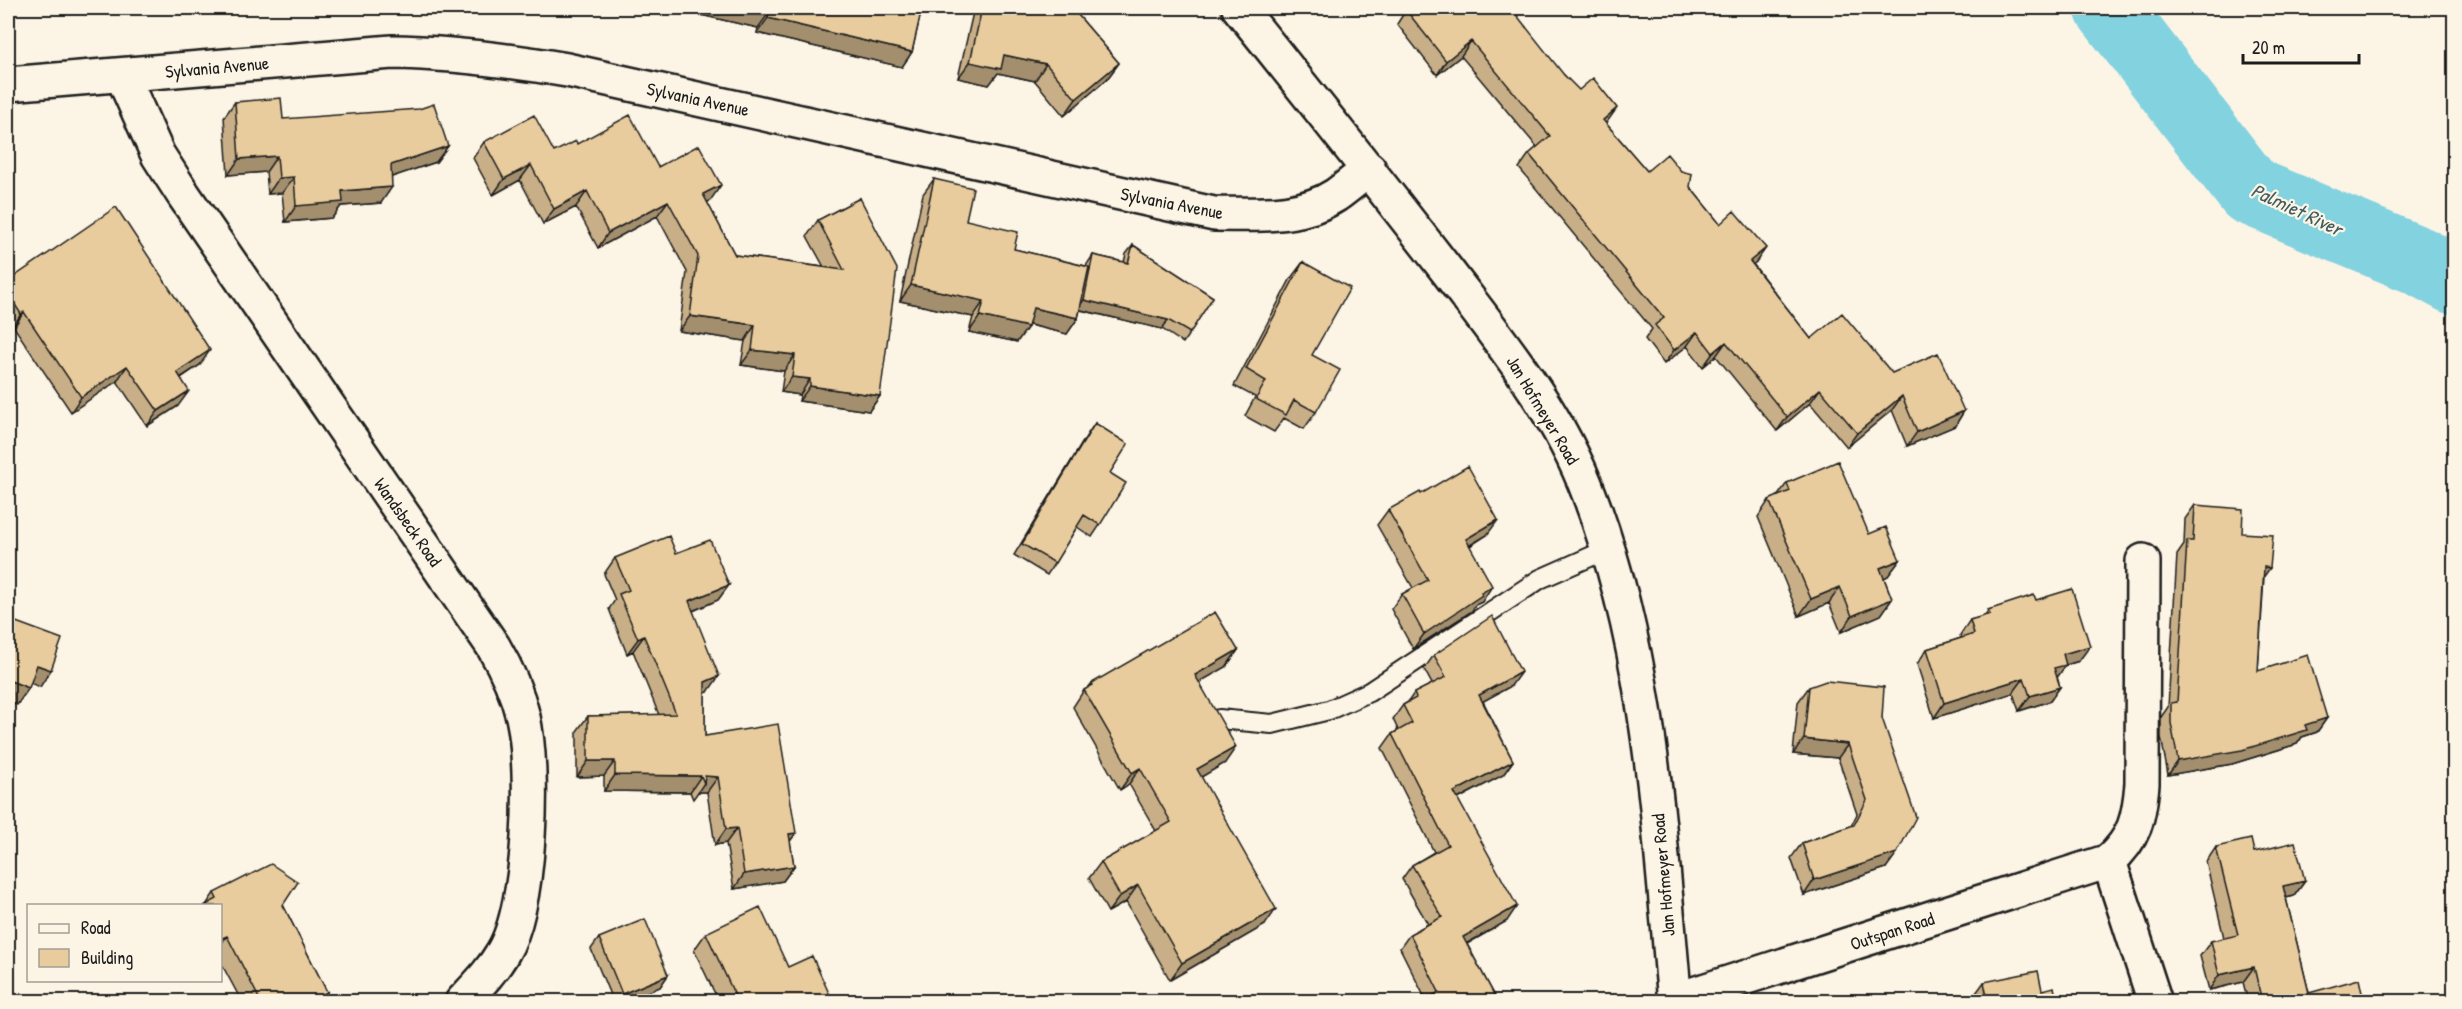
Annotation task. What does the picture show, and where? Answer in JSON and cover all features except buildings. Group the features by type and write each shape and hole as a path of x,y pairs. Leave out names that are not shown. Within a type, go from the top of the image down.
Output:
{"street":[{"name":"Jan Hofmeyer Road","path":"1239,8 1369,169 1521,368 1562,434 1589,492 1608,549 1626,616 1645,707 1658,814 1675,1001"},
{"name":"Sylvania Avenue","path":"8,84 392,52 450,53 491,57 567,70 1214,213 1287,214 1308,209 1334,196 1369,169"},
{"name":"Wandsbeck Road","path":"122,75 158,155 183,194 493,646 509,674 523,716 529,757 529,817 523,878 515,918 504,951 482,981 462,1002"},
{"path":"2143,561 2140,809 2134,829 2123,848 2109,861 2155,1002"},
{"name":"Outspan Road","path":"1675,1001 2109,861"}],"lane":[{"path":"1219,719 1272,724 1329,710 1369,692 1540,579 1608,549"}],"waterway":[{"name":"Palmiet River","path":"2109,8 2250,191 2419,261 2454,280"}]}
